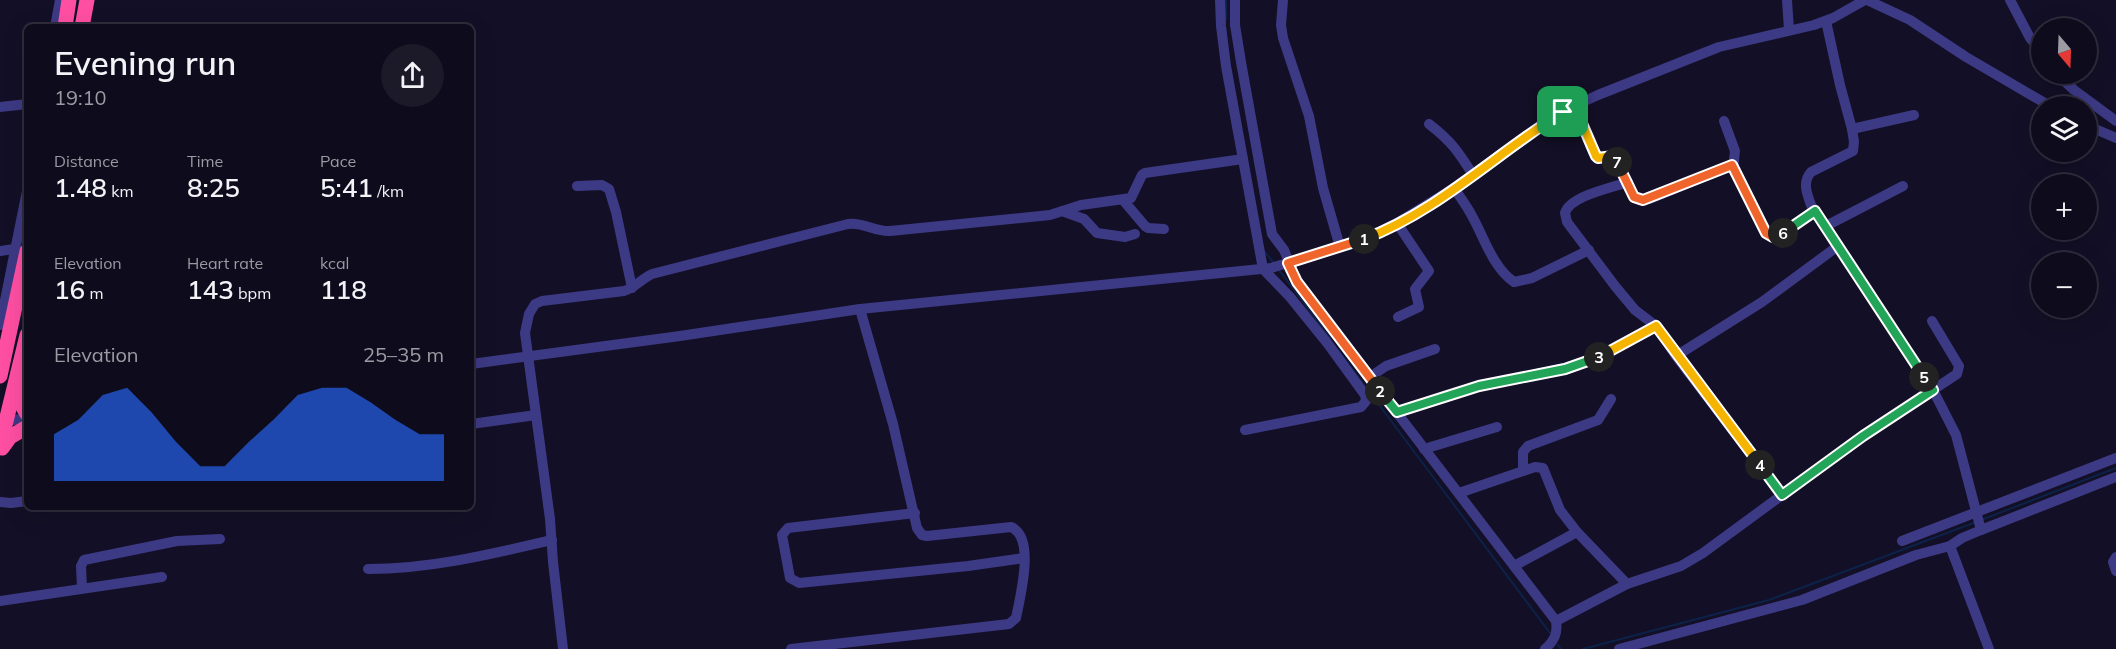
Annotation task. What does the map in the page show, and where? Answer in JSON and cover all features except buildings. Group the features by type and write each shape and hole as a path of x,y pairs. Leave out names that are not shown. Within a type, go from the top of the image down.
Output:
{"highway":[{"path":"65,24 69,0"},
{"path":"83,24 87,0"},
{"path":"0,376 20,250"},
{"path":"0,446 3,426 24,352"},
{"path":"17,381 20,402 24,410"},
{"path":"0,451 10,437 24,429"}],"street":[{"path":"56,24 60,0"},
{"path":"1220,0 1221,26 1243,159 1267,269 1328,344 1365,395 1366,401 1361,407 1245,430"},
{"path":"1235,0 1235,25 1270,227 1284,250 1287,264 1297,282 1556,621 1555,638 1545,649"},
{"path":"1282,0 1283,38 1309,116 1323,188 1341,247"},
{"path":"1787,0 1789,30"},
{"path":"474,364 860,309 1267,269 1287,264 1376,234 1397,223 1454,188 1541,125 1574,105 1653,71 1719,47 1826,21 1866,0 1910,20 1966,57 2033,96"},
{"path":"2010,0 2031,39"},
{"path":"1826,21 1854,142 1853,151 1811,172 1806,184 1808,198 1933,390 1956,435 1981,530"},
{"path":"2068,84 2116,121"},
{"path":"0,107 24,104"},
{"path":"1574,105 1593,152 1598,158 1613,156 1634,197 1638,199 1649,199 1732,165"},
{"path":"1852,129 1914,115"},
{"path":"1724,121 1735,151 1732,165 1753,211 1769,236 1784,233 1815,211"},
{"path":"1428,124 1457,148 1473,175"},
{"path":"2097,130 2116,138"},
{"path":"563,649 548,500 527,356 526,323 535,304 542,301 624,291 652,274 848,224 890,231 1050,215 1081,205 1123,200 1133,196 1140,177 1145,173 1243,159"},
{"path":"1628,182 1579,199 1566,209 1567,222 1635,310 1656,326 1676,356 1782,495"},
{"path":"577,186 602,185 609,189 632,288"},
{"path":"1826,226 1903,186"},
{"path":"1454,188 1505,276 1514,282 1532,278 1589,250"},
{"path":"1123,200 1145,226 1164,229"},
{"path":"1061,211 1084,219 1096,233 1125,237 1135,234"},
{"path":"0,325 20,250 24,218"},
{"path":"1397,223 1429,271 1415,289 1419,307 1398,316"},
{"path":"1676,356 1762,302 1838,246"},
{"path":"0,251 20,250"},
{"path":"791,649 1011,623 1016,618 1023,580 1024,558 1022,537 1014,528 927,536 922,535 917,528 893,424 860,309"},
{"path":"1556,621 1627,584 1681,566 1703,553 1863,436 1957,374 1959,370 1957,363 1932,321"},
{"path":"1397,412 1479,386 1575,366 1605,354 1656,326"},
{"path":"1370,377 1386,366 1435,349"},
{"path":"1523,471 1523,452 1528,446 1598,420 1611,399"},
{"path":"474,424 536,415"},
{"path":"3,426 24,417"},
{"path":"3,426 24,427"},
{"path":"1424,449 1497,427"},
{"path":"1902,541 2116,458"},
{"path":"1459,493 1539,466 1544,468 1557,506 1577,532 1627,584"},
{"path":"1619,649 1778,608 1916,555 1950,546 1981,530 2116,477"},
{"path":"0,502 24,501"},
{"path":"915,513 788,528 782,535 790,578 799,583 1024,558"},
{"path":"1514,566 1577,532"},
{"path":"82,588 81,566 84,560 177,541 220,539"},
{"path":"368,569 428,565 552,540"},
{"path":"1950,546 1989,649"},
{"path":"2116,557 2113,562 2116,572"},
{"path":"0,601 162,577"}],"waterway":[{"path":"1226,0 1226,19"},
{"path":"1264,251 1274,263"},
{"path":"1279,270 1330,338"},
{"path":"1338,350 1550,633"},
{"path":"1981,520 2116,468"},
{"path":"1583,649 1769,600 1976,522"},
{"path":"1558,645 1561,649"}],"route":[{"path":"1574,105 1593,152 1598,158 1613,156 1616,159 1634,197 1638,199 1649,199 1732,165 1753,211 1769,236 1784,233 1815,211 1933,390 1863,436 1782,495 1734,429 1676,356 1656,326 1605,354 1575,366 1479,386 1397,412 1297,282 1288,263 1341,247 1376,234 1397,223 1454,188 1541,125 1563,112 1574,105"}]}
